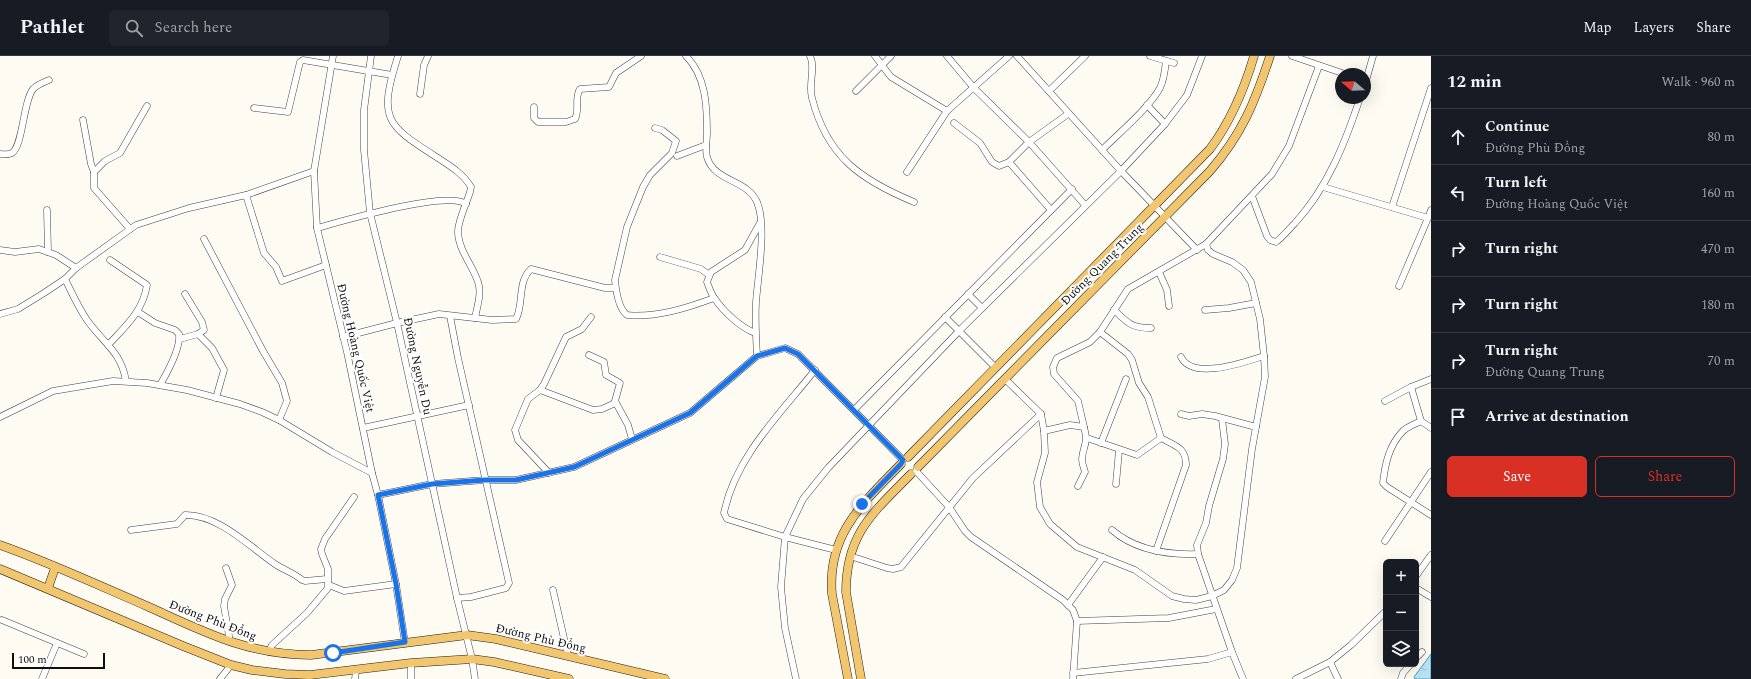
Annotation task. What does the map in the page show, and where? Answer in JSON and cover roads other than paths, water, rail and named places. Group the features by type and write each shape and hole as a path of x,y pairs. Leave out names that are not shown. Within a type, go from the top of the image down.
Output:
{"main road":[{"name":"Đường Quang Trung","path":"848,679 832,594 832,566 843,532 851,519 862,504 904,460 1210,149 1226,127 1238,102 1254,56"},
{"name":"Đường Quang Trung","path":"861,679 846,592 846,579 850,556 856,538 862,527 873,513 915,470 1210,171 1238,136 1251,108 1270,56"},
{"path":"915,459 915,470 904,471 904,460 915,459"},
{"name":"Đường Phù Đổng","path":"0,545 230,642 251,649 311,655 467,635 496,639 665,679"},
{"path":"48,588 56,568"},
{"path":"0,569 48,588 182,646 231,664 259,671 285,674 355,675 411,663 472,659 494,662 568,679"}],"street":[{"name":"Đường Hoàng Quốc Việt","path":"333,56 314,171 317,228 378,495 396,584 405,642"},
{"name":"Đường Nguyễn Du","path":"372,56 368,70 364,110 364,150 370,213 397,323 457,598 467,635 475,679"},
{"path":"398,56 392,75 387,105 392,123 397,131 452,167 468,182 471,189 458,232 468,263 480,287 475,318"},
{"path":"420,94 422,72 428,56"},
{"path":"534,107 534,118 538,122 566,122 575,119 577,116 577,95 580,89 608,87 616,73 641,56"},
{"path":"686,56 697,69 704,89 706,108 706,155 710,165 716,172 738,183 752,194 758,203 762,230 756,302 755,333 757,356"},
{"path":"810,56 812,61 810,79 811,97 819,120 842,159 872,183 884,190 914,202"},
{"path":"875,56 881,66 894,79 947,111"},
{"path":"856,91 891,56"},
{"path":"947,56 974,88 1029,142 1085,205"},
{"path":"907,172 947,111 1009,56"},
{"path":"1017,56 1068,114 1197,250"},
{"path":"1049,91 1085,56"},
{"path":"1150,56 1174,63"},
{"path":"796,679 785,628 781,587 786,537 803,499 828,468 982,308 1121,171 1166,124 1187,95 1202,56"},
{"path":"1292,56 1335,71"},
{"path":"1369,68 1373,56"},
{"path":"254,108 288,112 300,62 303,60 392,75"},
{"path":"1102,150 1147,105 1159,89 1164,74 1166,61"},
{"path":"1078,486 1085,472 1082,462 1087,438 1078,401 1054,374 1054,367 1057,358 1090,342 1100,332 1128,289 1206,244 1272,174 1289,146 1319,66"},
{"path":"0,154 10,154 14,152 19,140 30,95 35,87 49,80"},
{"path":"1392,207 1431,88"},
{"path":"1252,196 1267,236 1270,240 1276,242 1304,214 1323,187 1351,128 1358,104"},
{"path":"1147,105 1166,124"},
{"path":"94,172 105,161 120,153 147,106"},
{"path":"954,123 980,144 992,162 999,166 1009,162 1029,142 1068,114"},
{"path":"83,120 91,164 94,172 96,192 130,229"},
{"path":"655,128 662,130 675,139 675,145 672,153 650,175 643,187 627,227 615,280 623,312 634,316 644,316 669,311 714,298"},
{"path":"677,156 706,145"},
{"path":"1009,162 1051,210"},
{"path":"0,314 11,312 30,302 65,279 76,268 142,222 246,194 314,171"},
{"path":"1323,187 1428,218"},
{"path":"854,410 1072,189"},
{"path":"246,194 264,252 276,267 282,281 326,265"},
{"path":"317,228 370,213 444,200 457,200 466,204"},
{"path":"48,210 48,252"},
{"path":"1398,286 1431,210"},
{"path":"755,333 738,323 714,298 707,282 711,272 745,250 760,223"},
{"path":"204,239 263,351 282,383 287,402 279,420"},
{"path":"1005,379 1041,414 1044,431 1045,453 1038,482 1040,507 1050,524 1077,547 1135,570 1172,596 1196,600 1212,596 1224,590 1232,580 1237,568 1256,427 1265,377 1264,356 1260,319 1251,282 1243,270 1232,262 1213,254 1208,250 1206,244"},
{"path":"0,250 15,252 35,249 48,252 56,255 76,268"},
{"path":"660,257 697,268 709,275"},
{"path":"108,345 131,322 138,312 143,302 147,285 110,260"},
{"path":"343,337 439,314 475,318 516,319 519,314 520,297 524,280 531,268 604,288 616,288"},
{"path":"1159,272 1167,290 1168,306"},
{"path":"65,279 74,299 87,320 117,355 124,369 126,381"},
{"path":"180,339 203,332 204,328 185,294"},
{"path":"968,294 982,308"},
{"path":"1205,310 1256,303"},
{"path":"1114,310 1127,322 1138,328 1151,328"},
{"path":"138,312 154,323 175,330 179,334 180,339 169,369 160,385"},
{"path":"450,316 485,480 509,583 506,588 471,597 457,598"},
{"path":"549,473 518,440 515,430 528,399 540,390 566,337 582,330 591,317"},
{"path":"945,317 995,367"},
{"path":"1100,332 1128,354 1132,360 1139,383 1148,397 1160,438 1183,450 1186,458 1186,466 1156,551"},
{"path":"198,334 212,348 224,370 216,398"},
{"path":"378,495 432,484 485,480 516,480 574,467 674,422 690,413 757,356 779,350 790,349 798,354 815,370 904,460"},
{"path":"589,355 604,362 606,375 620,383 615,403 628,425 632,440"},
{"path":"1181,357 1184,363 1188,366 1214,369 1264,356"},
{"path":"815,370 763,435 738,473 724,513 727,519 836,550"},
{"path":"1101,443 1126,379"},
{"path":"1385,401 1431,379"},
{"path":"0,417 53,391 99,383 126,381 160,385 240,404 279,420 332,452 372,473"},
{"path":"1412,387 1421,421 1431,428"},
{"path":"540,390 593,410 602,409 615,403"},
{"path":"363,428 469,405"},
{"path":"850,556 887,568 893,569 901,567 973,478 1041,414"},
{"path":"1182,414 1189,416 1202,414 1256,427"},
{"path":"1222,419 1225,444 1223,460 1209,506 1206,523 1197,545 1198,554 1216,609 1243,679"},
{"path":"1421,421 1402,431 1389,451 1384,469 1383,482 1387,487 1431,515"},
{"path":"1044,431 1070,425 1084,426"},
{"path":"1087,438 1137,455 1160,438"},
{"path":"1116,484 1119,450"},
{"path":"915,470 949,507 971,538 1063,600 1073,610 1077,621 1073,676 1208,660 1232,652"},
{"path":"1385,541 1431,472"},
{"path":"329,585 327,578 328,569 321,549 325,539 354,497"},
{"path":"131,530 177,524 185,515 191,515 210,521 231,532 277,565 302,580 305,581 327,578"},
{"path":"1112,530 1119,536 1138,545 1156,551 1178,555 1198,554"},
{"path":"1419,572 1431,555"},
{"path":"1068,605 1103,557"},
{"path":"226,568 232,585 225,600 224,606 230,642"},
{"path":"329,585 344,591 396,584"},
{"path":"269,652 272,645 307,613 329,585"},
{"path":"553,590 568,656"},
{"path":"1419,590 1431,597"},
{"path":"1077,621 1169,618 1216,609"},
{"path":"1296,679 1330,662 1351,645 1383,614"},
{"path":"1,622 84,654"},
{"path":"42,679 57,643"},
{"path":"1419,655 1422,652"},
{"path":"1330,662 1338,679"},
{"path":"411,663 411,679"},
{"path":"220,679 231,664"},
{"path":"1401,679 1403,673 1408,667"}],"water":[{"path":"1431,654 1431,679 1415,679 1414,677"}]}
